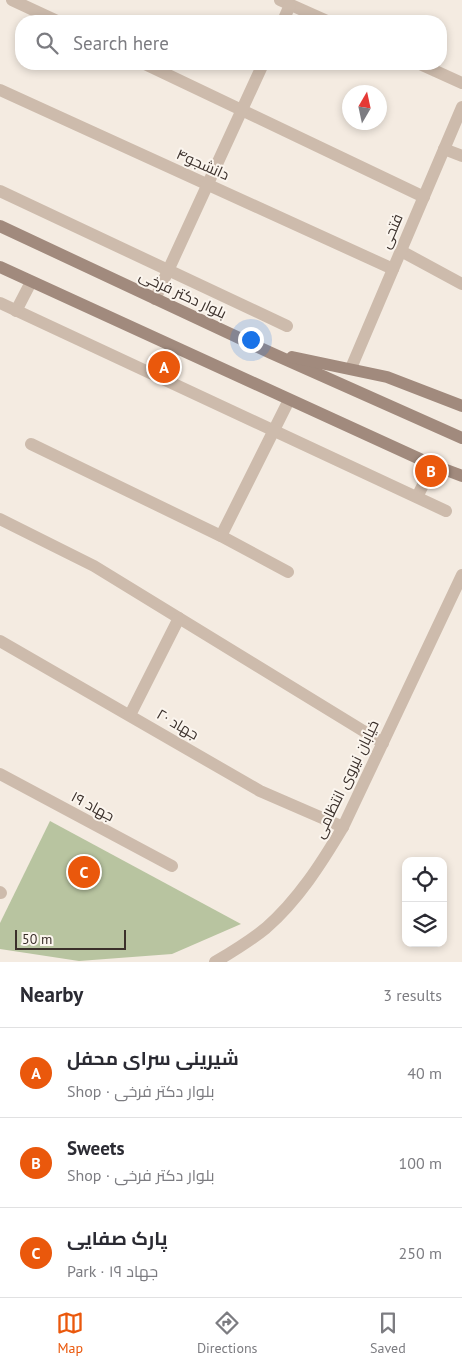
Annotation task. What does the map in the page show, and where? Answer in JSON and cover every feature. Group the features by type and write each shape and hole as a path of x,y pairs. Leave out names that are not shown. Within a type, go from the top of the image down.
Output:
{"main road":[{"name":"بلوار دکتر فرخی","path":"0,226 271,353 462,438"},
{"path":"0,267 289,400 433,465 462,476"},
{"path":"271,353 351,368 387,377 462,406"}],"street":[{"path":"12,0 44,15"},
{"path":"284,15 285,2 314,15"},
{"path":"158,70 424,197"},
{"path":"155,298 260,70"},
{"path":"433,70 462,83"},
{"name":"دانشجو۴","path":"0,90 393,268"},
{"name":"فتحی","path":"351,368 462,107"},
{"path":"444,149 462,156"},
{"path":"0,191 288,326"},
{"path":"400,251 462,284"},
{"path":"16,310 31,282"},
{"path":"0,303 446,511"},
{"path":"221,536 289,400"},
{"path":"30,444 221,536 288,572"},
{"path":"417,497 433,465"},
{"path":"0,519 94,566 383,743"},
{"name":"خیابان نیروی انتظامی","path":"215,962 241,946 266,927 307,883 326,856 343,827 462,575"},
{"path":"130,715 179,618"},
{"name":"جهاد ۲۰","path":"0,641 260,791 343,827"},
{"name":"جهاد ۱۹","path":"0,774 172,866"}],"green space":[{"path":"50,821 241,924 172,954 79,961 0,949 0,923"}],"place":[{"name":"شیرینی سرای محفل","path":"164,367"},
{"name":"Sweets","path":"431,471"},
{"name":"پارک صفایی","path":"84,872"}]}
